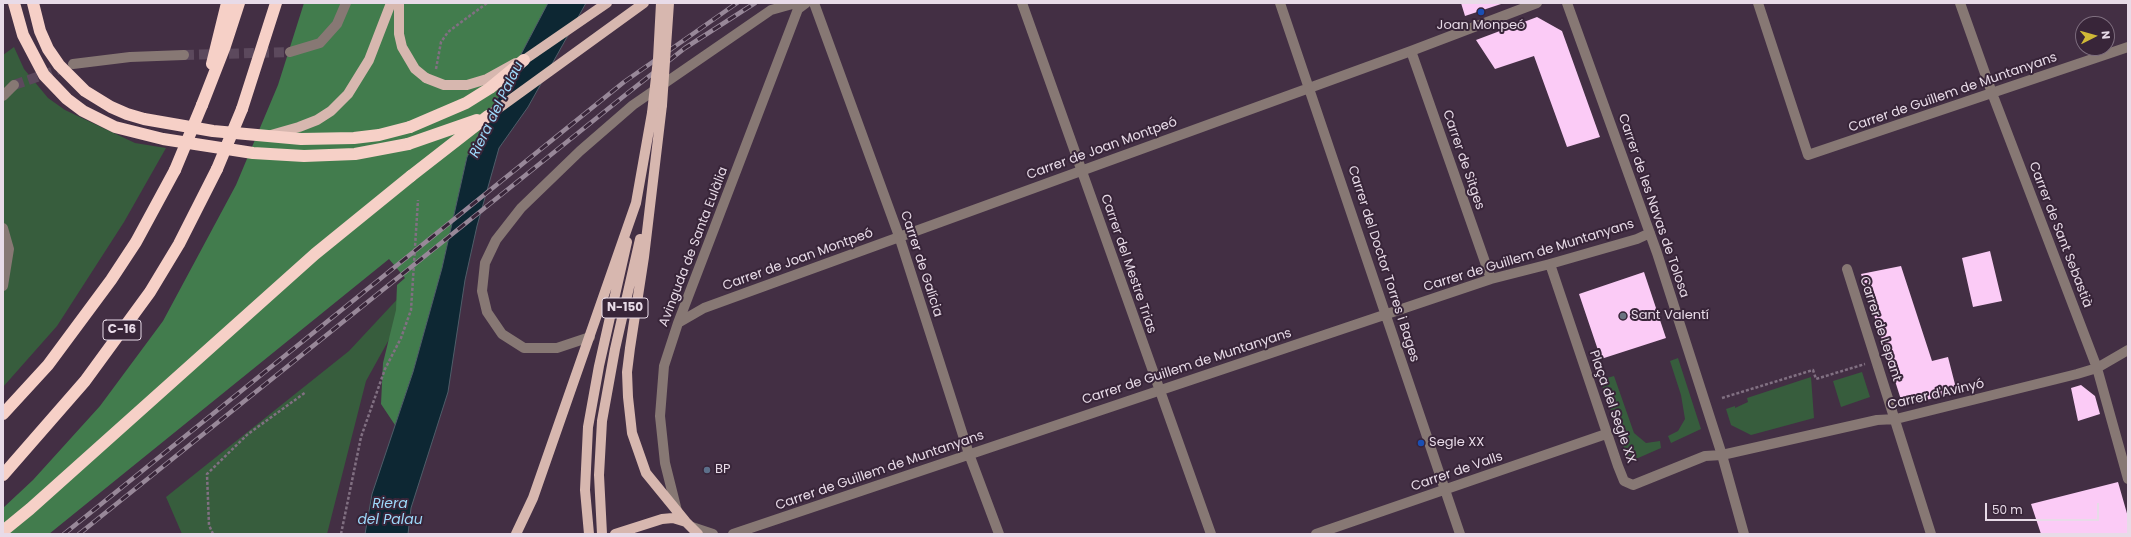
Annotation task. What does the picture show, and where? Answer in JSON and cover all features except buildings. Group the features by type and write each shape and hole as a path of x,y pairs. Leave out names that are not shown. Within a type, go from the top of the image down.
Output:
{"highway":[{"path":"14,3 23,35 44,75 67,99 78,107 115,127 163,139 253,152 304,156 356,154 408,144 488,116"},
{"path":"33,3 40,31 48,49 71,79 99,100 111,107 144,119 259,137 327,140 379,135 410,127 466,104 490,88 524,60"},
{"path":"202,106 227,3"},
{"name":"C-16","path":"3,414 48,365 111,280 136,242 175,170 226,46 239,3"},
{"name":"C-16","path":"3,475 85,381 150,292 179,244 217,169 242,109 276,3"},
{"path":"3,531 30,509 315,254 488,116"}],"main road":[{"path":"259,137 305,125 317,120 340,103 355,85 369,60 391,3"},
{"path":"399,3 399,34 402,47 415,69 426,78 444,85 467,85 487,79 524,60 607,3"},
{"path":"488,116 549,70 644,3"},
{"name":"N-150","path":"589,534 586,500 585,456 588,427 599,366 636,203 652,113 661,3"},
{"name":"N-150","path":"602,534 599,500 599,458 606,394 633,274 653,172 662,105 669,3"},
{"path":"653,172 644,257 627,372 632,434 646,473 692,528"},
{"path":"516,534 533,498 636,203"},
{"path":"614,534 662,518 673,518 692,528"}],"street":[{"path":"290,52 320,43 337,24 346,3"},
{"path":"590,337 557,348 524,348 502,334 487,312 482,291 485,263 496,240 521,208 580,151 633,105 771,10 796,3"},
{"name":"Avinguda de Santa Eulàlia","path":"677,511 665,463 660,416 664,366 678,323 798,9 806,3"},
{"name":"Carrer de Galícia","path":"814,3 899,236 969,454 999,534"},
{"name":"Carrer del Mestre Trias","path":"1022,3 1158,389 1211,534"},
{"name":"Carrer del Doctor Torres i Bages","path":"1280,3 1387,314 1460,534"},
{"name":"Carrer de Joan Montpeó","path":"678,323 704,308 1411,51 1537,3"},
{"name":"Carrer de les Navas de Tolosa","path":"1566,3 1650,233 1722,455 1744,534"},
{"name":"Carrer de Guillem de Muntanyans","path":"1758,3 1808,155 2128,47"},
{"name":"Carrer de Sant Sebastià","path":"1960,3 1992,94 2097,368 2128,479"},
{"name":"Carrer de Sitges","path":"1411,51 1491,279"},
{"path":"73,64 130,57 184,55"},
{"path":"3,96 14,85"},
{"path":"3,228 9,250 3,286"},
{"name":"Carrer de Guillem de Muntanyans","path":"733,534 1158,389 1491,279 1637,239 1650,233"},
{"name":"Plaça del Segle XX","path":"1550,264 1606,434 1624,481 1633,485 1705,456 1722,455"},
{"name":"Carrer de Lepant","path":"1847,269 1896,419 1931,534"},
{"name":"Carrer d'Avinyó","path":"1722,455 1877,420 1896,419 2097,368 2128,350"},
{"name":"Carrer de Valls","path":"1316,534 1606,434"},
{"path":"692,528 713,534"}],"path":[{"path":"436,69 441,42 448,32 487,3"},
{"path":"340,534 361,437 386,369 401,338 411,310 418,200"},
{"path":"1722,398 1813,370 1816,379 1865,364"},
{"path":"213,534 209,525 207,474 248,434 306,392"}],"green space":[{"path":"304,3 548,3 467,157 442,268 413,372 395,425 381,404 383,363 396,310 397,285 405,278 389,259 49,534 3,534 3,508 33,480 100,406 163,321 236,185 278,85"},
{"path":"14,47 24,69 48,98 65,110 135,143 166,148 124,222 57,326 3,387 3,55"},
{"path":"404,292 397,325 366,381 327,534 182,534 166,497 349,351"},
{"path":"1678,358 1701,429 1671,443 1668,436 1678,431 1685,419 1681,395 1670,361"},
{"path":"1862,372 1870,397 1841,407 1833,381"},
{"path":"1614,376 1634,433 1646,443 1660,441 1661,448 1629,462 1600,380"},
{"path":"1811,377 1814,418 1751,435 1731,425 1726,409 1735,406 1735,408 1748,402 1747,398"}],"water":[{"name":"Riera del Palau","path":"548,3 586,3 528,107 499,148 477,226 465,280 448,392 411,508 408,534 365,534 372,494 413,372 442,268 467,157"}],"tunnel":[{"path":"184,55 290,52"},
{"path":"14,85 69,66"}],"railway":[{"path":"64,534 624,82 737,3"},
{"path":"79,534 685,48 755,3"}],"place":[{"name":"Joan Monpeó","path":"1481,12"},
{"name":"Sant Valentí","path":"1623,316"},
{"name":"Segle XX","path":"1421,443"},
{"name":"BP","path":"707,470"}]}
